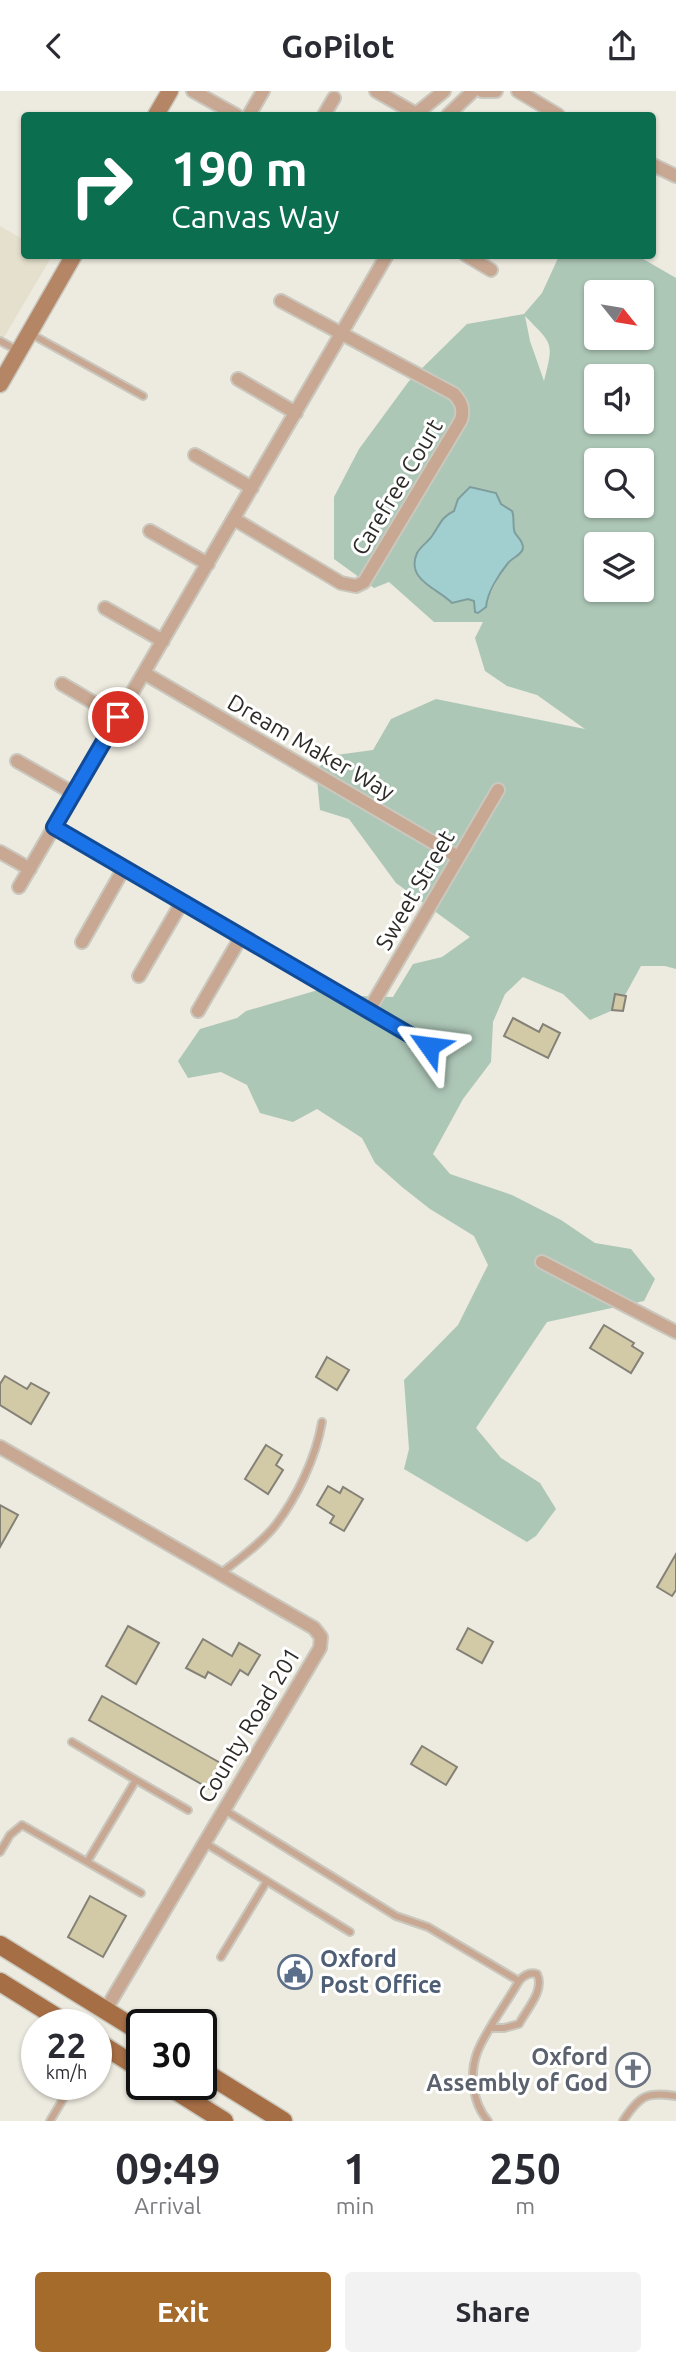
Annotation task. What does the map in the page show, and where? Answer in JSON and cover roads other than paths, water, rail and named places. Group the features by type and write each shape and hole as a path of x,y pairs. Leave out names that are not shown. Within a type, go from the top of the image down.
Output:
{"main road":[{"path":"0,1945 102,2009"},
{"path":"0,1982 43,2009"},
{"path":"217,2080 283,2121"},
{"path":"191,2100 224,2121"}],"street":[{"path":"158,112 170,91"},
{"path":"193,91 231,112"},
{"path":"251,112 263,91"},
{"path":"376,91 412,112"},
{"path":"420,112 444,91"},
{"path":"451,112 473,91"},
{"path":"482,91 496,91"},
{"path":"518,91 553,112"},
{"path":"326,112 334,98"},
{"path":"656,166 676,176"},
{"path":"0,384 72,259"},
{"path":"19,887 296,414 381,259"},
{"path":"473,259 491,270"},
{"path":"281,301 341,334"},
{"name":"Carefree Court","path":"234,519 341,583 356,586 370,575 461,420 462,407 454,394 341,334"},
{"path":"237,379 296,414"},
{"path":"195,455 252,488"},
{"path":"150,531 208,564"},
{"path":"105,608 163,641"},
{"name":"Dream Maker Way","path":"144,673 458,857"},
{"path":"62,684 118,717"},
{"path":"17,761 73,793"},
{"name":"Sweet Street","path":"369,1010 498,790"},
{"path":"54,827 429,1046"},
{"path":"0,852 30,869"},
{"path":"82,942 124,868"},
{"path":"139,976 182,902"},
{"path":"198,1010 240,937"},
{"path":"542,1262 676,1332"},
{"name":"County Road 201","path":"0,1447 314,1628 321,1637 320,1648 106,2009"}],"lane":[{"path":"29,333 143,396"},
{"path":"0,341 19,351"},
{"path":"220,1574 256,1545 275,1525 296,1492 319,1441 322,1422"},
{"path":"72,1742 188,1810"},
{"path":"88,1862 136,1780"},
{"path":"223,1809 396,1916 428,1927 519,1981"},
{"path":"0,1852 10,1835 22,1825 141,1893"},
{"path":"203,1842 350,1932"},
{"path":"221,1958 267,1881"},
{"path":"488,2121 479,2110 473,2083 476,2054 522,1977 531,1973 537,1974 540,1980 539,1989 519,2024 492,2028"},
{"path":"623,2121 634,2104 650,2093 676,2096"},
{"path":"50,2121 62,2100"}],"water":[{"path":"470,487 496,493 501,504 512,511 514,530 523,548 501,573 491,590 486,607 478,613 475,612 474,601 468,599 452,603 425,583 419,577 415,562 417,553 443,519 454,511 458,499"}],"place":[{"name":"Oxford Post Office","path":"295,1972"},
{"name":"Oxford Assembly of God","path":"633,2070"}]}
